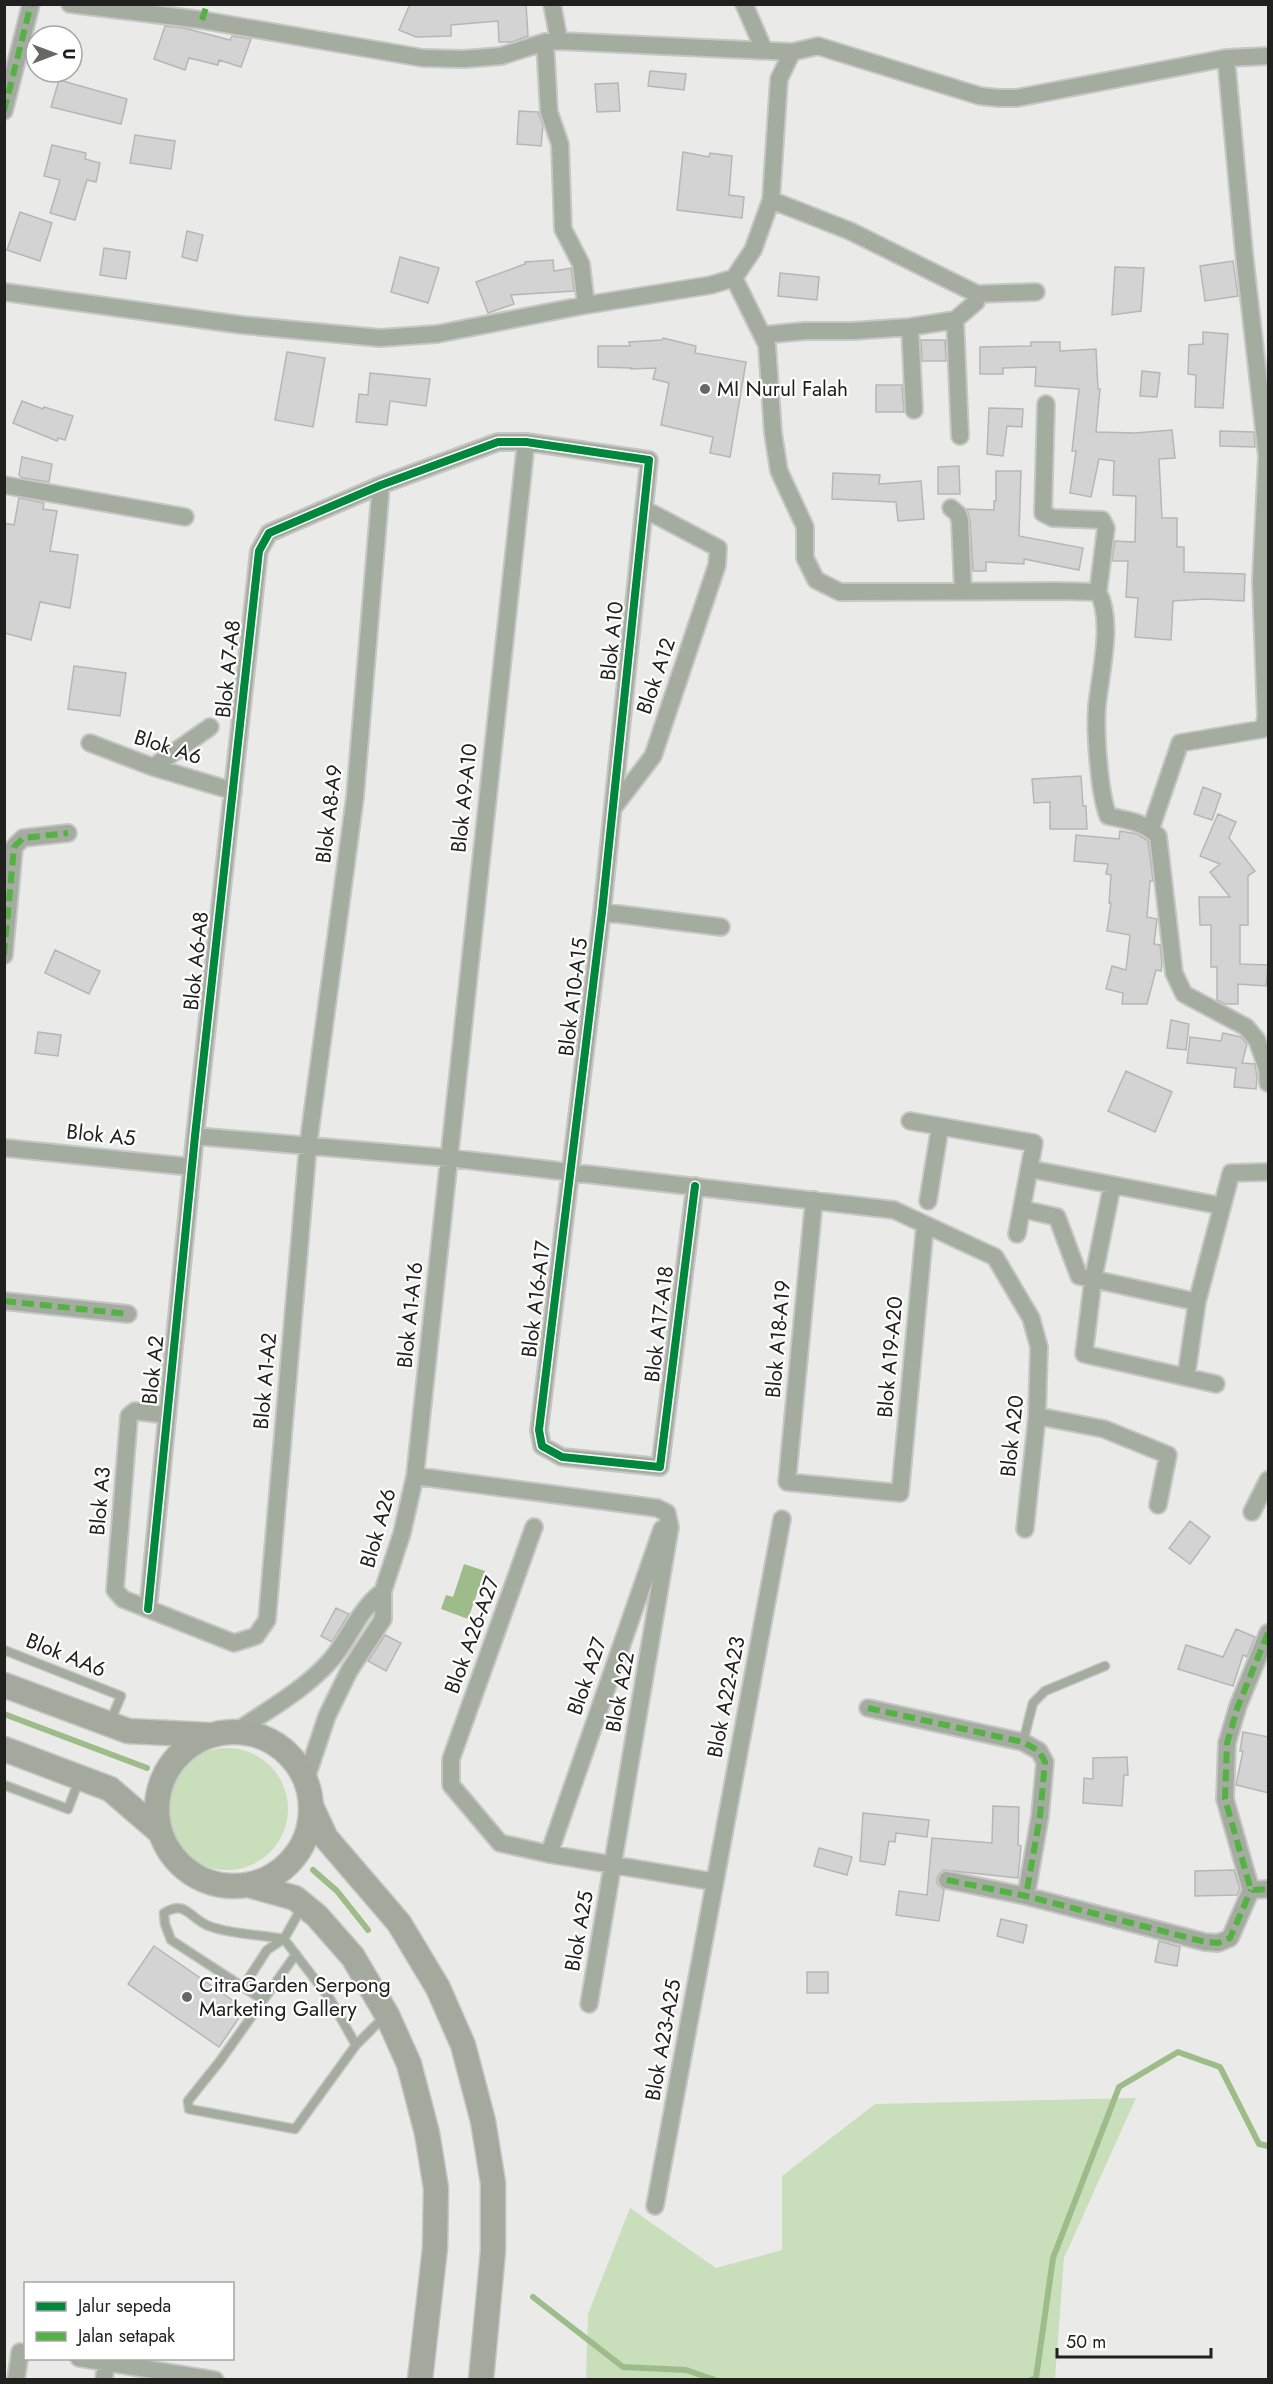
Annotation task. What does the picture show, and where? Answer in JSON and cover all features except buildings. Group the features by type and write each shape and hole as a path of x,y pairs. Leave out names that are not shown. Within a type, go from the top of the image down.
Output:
{"street":[{"path":"4,111 31,4"},
{"path":"70,4 205,12 423,58 464,59 501,56 552,42 792,52 818,46 980,96 1017,98 1226,58 1269,56"},
{"path":"552,4 549,112 560,144 563,229 582,264 586,305"},
{"path":"744,4 764,50"},
{"path":"4,292 242,325 380,338 437,334 586,305 711,285 734,278 753,250 771,200 779,79 792,52"},
{"path":"1151,828 1180,743 1263,729 1266,718 1261,581 1268,456 1226,58"},
{"path":"771,200 850,231 977,294 1036,292"},
{"path":"734,278 767,345 773,433 779,471 805,527 805,558 816,580 840,592 1098,592"},
{"path":"762,335 815,330 852,331 910,327 956,320 976,302 977,294"},
{"path":"956,320 960,436"},
{"path":"910,327 914,411"},
{"path":"1046,404 1043,513 1053,518 1102,520 1106,528 1098,592 1104,602 1106,619 1097,710 1104,805 1108,816 1136,822 1151,828 1158,836 1174,973 1184,994 1246,1027 1257,1040 1269,1083"},
{"path":"381,485 498,442 526,442"},
{"name":"Blok A10","path":"526,442 649,460 610,825"},
{"name":"Blok A9-A10","path":"449,1158 526,442"},
{"path":"4,485 185,517"},
{"name":"Blok A7-A8","path":"233,791 259,550 269,533 381,485"},
{"name":"Blok A8-A9","path":"308,1146 355,797 381,485"},
{"path":"951,508 958,514 960,521 963,591"},
{"name":"Blok A12","path":"613,808 653,756 717,565 718,548 644,509"},
{"path":"153,767 210,728"},
{"name":"Blok A6","path":"90,743 153,767 233,791"},
{"name":"Blok A6-A8","path":"195,1136 233,791"},
{"name":"Blok A10-A15","path":"569,1173 602,912 610,825"},
{"path":"4,955 14,847 23,838 68,833"},
{"path":"602,912 722,927"},
{"path":"910,1121 1034,1143 1017,1234"},
{"path":"928,1201 940,1127"},
{"name":"Blok A20","path":"195,1136 449,1158 894,1210 995,1257 1031,1318 1039,1347 1037,1416 1025,1529"},
{"name":"Blok A2","path":"148,1609 195,1136"},
{"name":"Blok A1-A2","path":"148,1609 234,1643 256,1636 267,1620 308,1146"},
{"name":"Blok A5","path":"6,1148 192,1167"},
{"name":"Blok A1-A16","path":"415,1476 449,1158"},
{"path":"1030,1169 1222,1206"},
{"path":"1186,1377 1197,1302 1231,1173 1269,1172"},
{"name":"Blok A16-A17","path":"569,1173 539,1430 542,1446 562,1457 660,1467"},
{"name":"Blok A17-A18","path":"660,1467 695,1186"},
{"path":"1112,1186 1093,1280 1084,1354 1216,1384"},
{"name":"Blok A18-A19","path":"814,1200 787,1482 900,1493"},
{"path":"1022,1209 1057,1217 1079,1276 1197,1302"},
{"name":"Blok A19-A20","path":"900,1493 925,1225"},
{"path":"4,1301 128,1314"},
{"name":"Blok A3","path":"148,1609 123,1599 115,1590 129,1416 135,1411 166,1415"},
{"path":"1037,1416 1104,1429 1168,1455 1158,1505"},
{"path":"415,1476 657,1508 669,1520"},
{"name":"Blok A26","path":"383,1591 402,1533 415,1476"},
{"path":"1252,1512 1269,1480"},
{"name":"Blok A22-A23","path":"715,1882 782,1519"},
{"name":"Blok A27","path":"549,1854 669,1520"},
{"name":"Blok A22","path":"613,1865 669,1520"},
{"name":"Blok A26-A27","path":"534,1527 451,1759 451,1785 500,1843 549,1854"},
{"path":"237,1731 314,1678 332,1658 367,1604 383,1591"},
{"path":"306,1779 327,1716 350,1671 383,1619 383,1591"},
{"path":"947,1880 1026,1896 1204,1942 1218,1943 1230,1938 1251,1890 1226,1799 1227,1743 1238,1706 1269,1633"},
{"path":"332,1658 350,1671"},
{"path":"4,1685 128,1731 208,1735 237,1731 266,1737 290,1754 306,1779 312,1808 326,1838 399,1923 438,1988 463,2045 483,2121 493,2184 493,2251 481,2379"},
{"path":"868,1708 1023,1742 1039,1751 1045,1762 1040,1816 1026,1896"},
{"path":"208,1735 183,1750 165,1774 157,1802 160,1832 173,1858 195,1877 223,1887 252,1886 295,1898 317,1916 353,1957 387,2015 409,2064 427,2133 436,2188 435,2247 420,2379"},
{"path":"4,1749 110,1789 160,1832"},
{"path":"252,1886 277,1875 296,1857 308,1834 312,1808"},
{"path":"549,1854 715,1882"},
{"name":"Blok A25","path":"589,2004 613,1865"},
{"name":"Blok A23-A25","path":"655,2206 715,1882"},
{"path":"1251,1890 1269,1889"},
{"path":"16,2379 17,2352"},
{"path":"97,2360 215,2379"},
{"path":"104,2379 106,2361"}],"lane":[{"name":"Blok AA6","path":"4,1650 121,1696 110,1724"},
{"path":"1023,1742 1033,1703 1045,1691 1105,1666"},
{"path":"4,1785 68,1809 80,1778"},
{"path":"243,1987 267,1950 285,1939 303,1905"},
{"path":"263,2000 171,1940 164,1913 173,1907 183,1909 207,1926 285,1939 330,1999 356,2044"},
{"path":"296,1954 220,2061 188,2101 189,2109 295,2129 356,2044 387,2015"}],"shaded area":[{"path":"464,1564 485,1571 468,1619 441,1609 446,1595 453,1597"},
{"path":"227,1748 250,1752 270,1766 284,1786 288,1809 284,1832 270,1852 250,1866 227,1870 204,1866 184,1852 170,1832 166,1809 170,1786 184,1766 204,1752"},
{"path":"1136,2098 1064,2258 1055,2379 586,2379 588,2314 630,2208 716,2268 782,2250 782,2176 875,2104"}],"waterway":[{"path":"4,1714 147,1768"},
{"path":"313,1870 337,1891 368,1930"},
{"path":"1031,2380 1036,2378 1053,2258 1119,2087 1178,2052 1220,2067 1259,2144 1268,2146"},
{"path":"533,2297 623,2367 686,2370 715,2380"}],"marked path":[{"path":"4,111 31,4"},
{"path":"202,20 207,4"},
{"path":"4,955 14,847 23,838 68,833"},
{"path":"4,1301 128,1314"},
{"path":"1268,1633 1238,1706 1227,1743 1225,1799 1251,1890 1268,1889"},
{"path":"868,1708 1023,1742 1039,1751 1045,1762 1040,1816 1026,1896"},
{"path":"947,1880 1026,1896 1205,1942 1218,1943 1230,1938 1251,1890"}],"cycle path":[{"path":"148,1609 195,1136 259,551 269,533 381,485 498,442 526,442 649,460 602,912 539,1430 542,1446 562,1457 660,1467 695,1186"}],"place":[{"name":"MI Nurul Falah","path":"705,389"},
{"name":"CitraGarden Serpong Marketing Gallery","path":"187,1997"}]}
